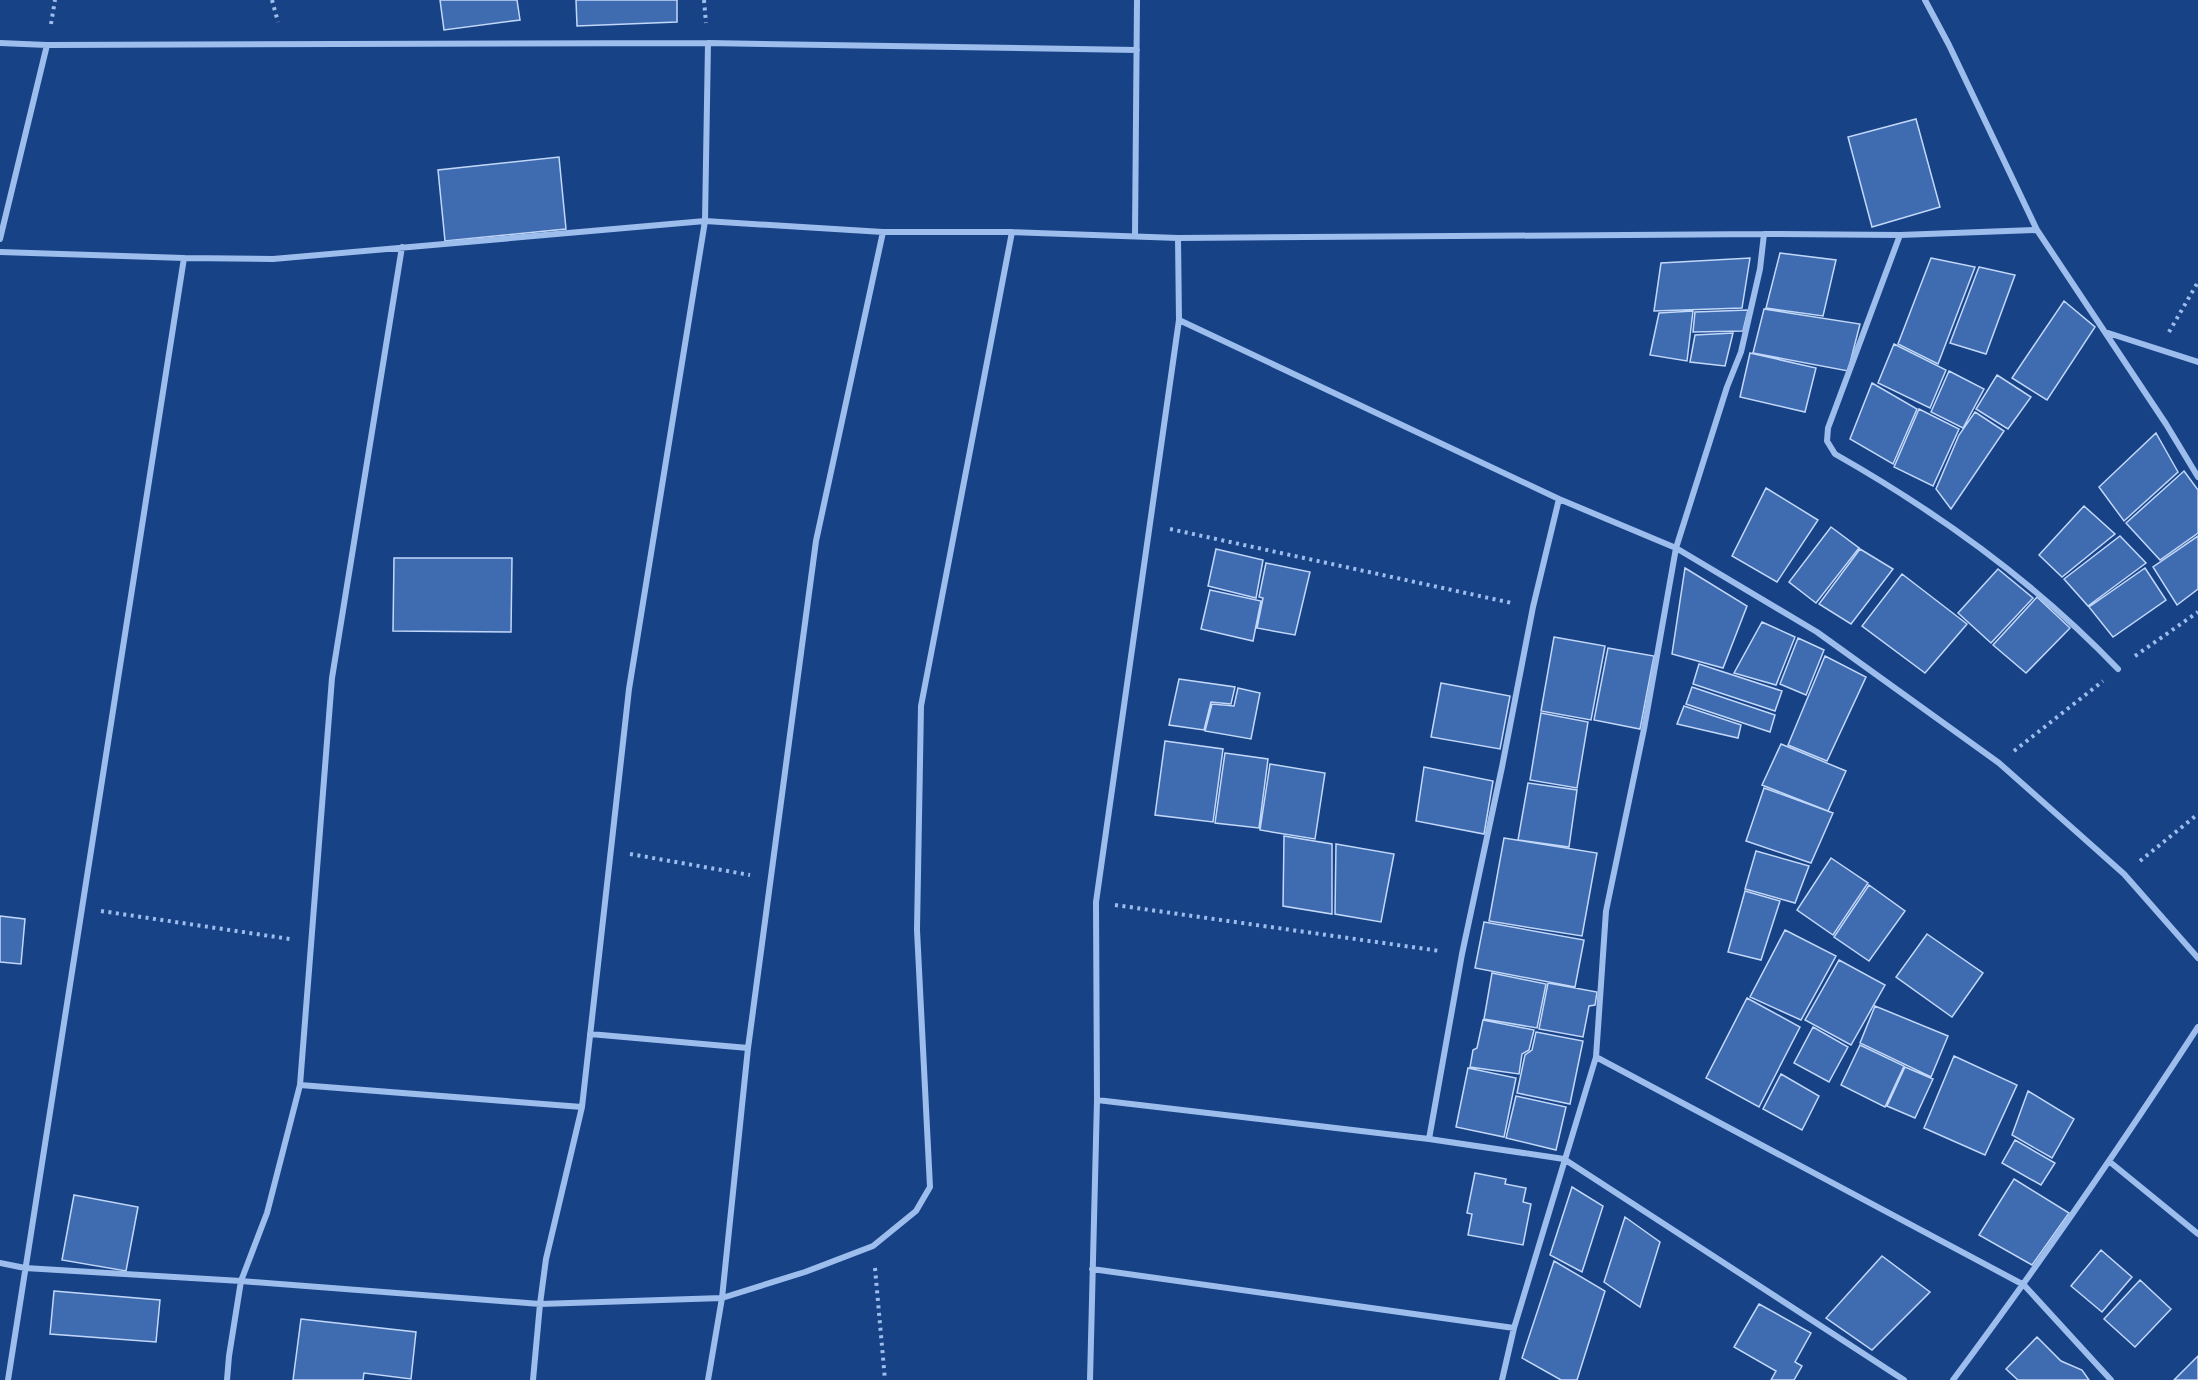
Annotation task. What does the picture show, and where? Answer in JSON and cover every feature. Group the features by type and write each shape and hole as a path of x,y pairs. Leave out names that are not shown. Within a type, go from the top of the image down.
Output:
{"street":[{"path":"1135,235 1137,0"},
{"path":"1925,0 2037,230 2198,477"},
{"path":"0,43 47,45 708,43 1137,50"},
{"path":"533,1380 546,1259 582,1107 629,689 705,221 708,43"},
{"path":"0,239 47,45"},
{"path":"0,252 273,259 705,221 883,232 1012,232 1178,238 1900,235 2037,230"},
{"path":"708,1380 722,1298 748,1048 816,541 883,232"},
{"path":"0,1263 24,1268 241,1281 540,1304 722,1298 806,1272 873,1246 916,1211 930,1187 917,930 921,706 1012,232"},
{"path":"1502,1380 1514,1328 1596,1057 1606,911 1644,729 1676,548 1727,387 1741,352 1760,269 1764,234"},
{"path":"1900,235 1828,428 1827,441 1835,454 1921,505 2009,570 2080,629 2118,669"},
{"path":"1090,1380 1097,1100 1096,902 1179,320 1178,238"},
{"path":"228,1380 229,1356 241,1281 267,1213 300,1085 332,678 402,247"},
{"path":"8,1380 184,258"},
{"path":"1179,320 1559,499 1676,548 1817,632 1999,763 2124,874 2198,958"},
{"path":"2105,332 2198,362"},
{"path":"1429,1140 1462,954 1533,607 1559,499"},
{"path":"1953,1380 2024,1285 2110,1162 2198,1027"},
{"path":"590,1034 748,1048"},
{"path":"1596,1057 2024,1285 2111,1380"},
{"path":"300,1085 582,1107"},
{"path":"1097,1100 1429,1140 1564,1159 1904,1380"},
{"path":"2110,1162 2198,1234"},
{"path":"1092,1269 1514,1328"}],"path":[{"path":"2160,348 2198,282"},
{"path":"1149,524 1533,607"},
{"path":"1999,763 2118,669 2198,612"},
{"path":"2124,874 2198,814"},
{"path":"611,850 771,878"},
{"path":"1096,902 1462,954"},
{"path":"81,908 311,942"},
{"path":"873,1246 885,1380"}],"building":[{"path":"440,0 517,0 520,20 444,30"},
{"path":"576,0 677,0 677,22 577,26"},
{"path":"1916,119 1940,207 1872,227 1848,137"},
{"path":"559,157 566,229 445,241 438,170"},
{"path":"1780,253 1836,260 1823,316 1766,308"},
{"path":"1750,258 1742,308 1654,311 1661,263"},
{"path":"1931,258 1975,267 1938,364 1898,344"},
{"path":"1979,267 2015,275 1986,354 1950,343"},
{"path":"2064,301 2095,327 2047,400 2012,378"},
{"path":"1764,309 1860,324 1848,371 1753,353"},
{"path":"1748,310 1743,331 1693,332 1695,312"},
{"path":"1693,311 1687,361 1650,355 1659,313"},
{"path":"1733,333 1725,366 1690,362 1695,335"},
{"path":"1894,344 1946,370 1930,408 1878,383"},
{"path":"1750,353 1816,368 1805,412 1740,397"},
{"path":"1949,371 1984,389 1963,428 1931,412"},
{"path":"1997,375 2031,397 2008,429 1976,409"},
{"path":"1872,383 1917,409 1893,464 1850,439"},
{"path":"1919,409 1959,429 1933,486 1894,467"},
{"path":"1975,412 2004,431 1951,509 1936,489 1959,435"},
{"path":"2156,433 2178,472 2124,521 2099,487"},
{"path":"2184,471 2198,490 2198,533 2160,560 2126,523"},
{"path":"1766,488 1818,520 1777,582 1732,556"},
{"path":"2084,506 2115,534 2062,577 2039,555"},
{"path":"1831,527 1859,548 1816,603 1789,582"},
{"path":"2120,536 2146,563 2088,606 2064,579"},
{"path":"2198,536 2198,589 2177,605 2153,567"},
{"path":"1216,549 1263,560 1256,598 1208,586"},
{"path":"1860,549 1893,569 1851,624 1819,604"},
{"path":"394,558 512,558 511,632 393,631"},
{"path":"1266,563 1310,572 1295,635 1257,628 1263,598 1259,597"},
{"path":"1685,568 1747,606 1723,668 1672,654"},
{"path":"2145,568 2166,600 2113,637 2089,607"},
{"path":"1998,569 2033,598 1991,643 1958,613"},
{"path":"1902,574 1967,624 1925,673 1862,626"},
{"path":"1210,590 1261,601 1253,641 1201,629"},
{"path":"2037,597 2070,628 2026,673 1993,645"},
{"path":"1762,622 1795,637 1776,685 1734,673"},
{"path":"1554,637 1605,646 1591,720 1541,711"},
{"path":"1798,638 1824,650 1806,695 1780,684"},
{"path":"1608,648 1654,656 1640,729 1594,720"},
{"path":"1825,656 1866,677 1827,761 1788,745"},
{"path":"1699,664 1782,691 1775,711 1693,684"},
{"path":"1179,679 1235,687 1231,704 1211,702 1204,730 1169,725"},
{"path":"1441,683 1510,696 1500,749 1431,737"},
{"path":"1692,687 1775,715 1770,732 1686,704"},
{"path":"1238,688 1260,693 1251,739 1205,731 1212,704 1234,706"},
{"path":"1684,706 1741,725 1738,738 1677,724"},
{"path":"1541,713 1588,722 1577,788 1530,780"},
{"path":"1165,741 1223,749 1213,822 1155,815"},
{"path":"1781,744 1846,771 1828,811 1762,785"},
{"path":"1225,753 1268,759 1259,828 1215,823"},
{"path":"1270,764 1325,773 1315,839 1260,830"},
{"path":"1424,767 1493,781 1484,834 1416,821"},
{"path":"1528,783 1577,790 1569,847 1518,840"},
{"path":"1764,788 1833,813 1811,863 1746,841"},
{"path":"1284,836 1332,844 1332,914 1283,906"},
{"path":"1504,838 1597,853 1582,936 1489,921"},
{"path":"1336,844 1394,854 1381,922 1335,914"},
{"path":"1756,851 1809,866 1795,903 1745,889"},
{"path":"1831,858 1868,883 1833,935 1797,910"},
{"path":"1869,885 1905,911 1869,961 1834,937"},
{"path":"1745,891 1780,901 1761,960 1728,952"},
{"path":"0,916 25,919 21,964 0,962"},
{"path":"1484,922 1584,940 1575,987 1475,968"},
{"path":"1785,930 1836,956 1801,1020 1750,997"},
{"path":"1927,934 1983,973 1952,1017 1896,977"},
{"path":"1839,960 1885,985 1851,1045 1805,1020"},
{"path":"1492,973 1546,984 1537,1028 1484,1019"},
{"path":"1548,983 1597,992 1595,1005 1589,1006 1583,1037 1539,1029"},
{"path":"1747,998 1800,1027 1759,1107 1706,1078"},
{"path":"1875,1006 1948,1036 1931,1077 1860,1043"},
{"path":"1483,1020 1534,1030 1529,1050 1522,1054 1519,1074 1470,1067"},
{"path":"1813,1027 1848,1047 1829,1082 1794,1063"},
{"path":"1536,1032 1583,1041 1570,1104 1517,1093 1525,1055 1532,1050"},
{"path":"1860,1045 1904,1066 1885,1107 1841,1085"},
{"path":"1954,1056 2017,1085 1985,1155 1924,1128"},
{"path":"1905,1067 1933,1079 1915,1118 1887,1106"},
{"path":"1468,1068 1516,1078 1504,1137 1456,1127"},
{"path":"1781,1074 1819,1096 1802,1130 1763,1109"},
{"path":"2028,1091 2074,1119 2052,1158 2012,1135"},
{"path":"1516,1096 1566,1107 1556,1150 1506,1138"},
{"path":"2015,1140 2055,1163 2041,1185 2002,1163"},
{"path":"1475,1173 1506,1179 1505,1184 1526,1188 1523,1202 1531,1204 1523,1245 1468,1235 1472,1214 1467,1213"},
{"path":"2014,1179 2069,1213 2032,1265 1979,1235"},
{"path":"1572,1187 1603,1206 1582,1272 1550,1255"},
{"path":"74,1195 138,1207 126,1271 62,1260"},
{"path":"1625,1217 1660,1242 1640,1307 1604,1282"},
{"path":"2101,1250 2132,1277 2102,1312 2071,1286"},
{"path":"1882,1256 1930,1292 1872,1350 1826,1318"},
{"path":"1554,1261 1605,1291 1577,1380 1561,1380 1522,1358"},
{"path":"2140,1280 2171,1309 2135,1347 2104,1319"},
{"path":"54,1291 160,1300 156,1342 50,1334"},
{"path":"1759,1304 1811,1333 1795,1362 1802,1366 1794,1380 1771,1380 1776,1371 1734,1347"},
{"path":"301,1319 416,1332 411,1379 364,1373 363,1380 293,1380"},
{"path":"2037,1337 2061,1361 2082,1370 2089,1380 2018,1380 2006,1369"},
{"path":"2198,1356 2198,1380 2174,1380"}]}
